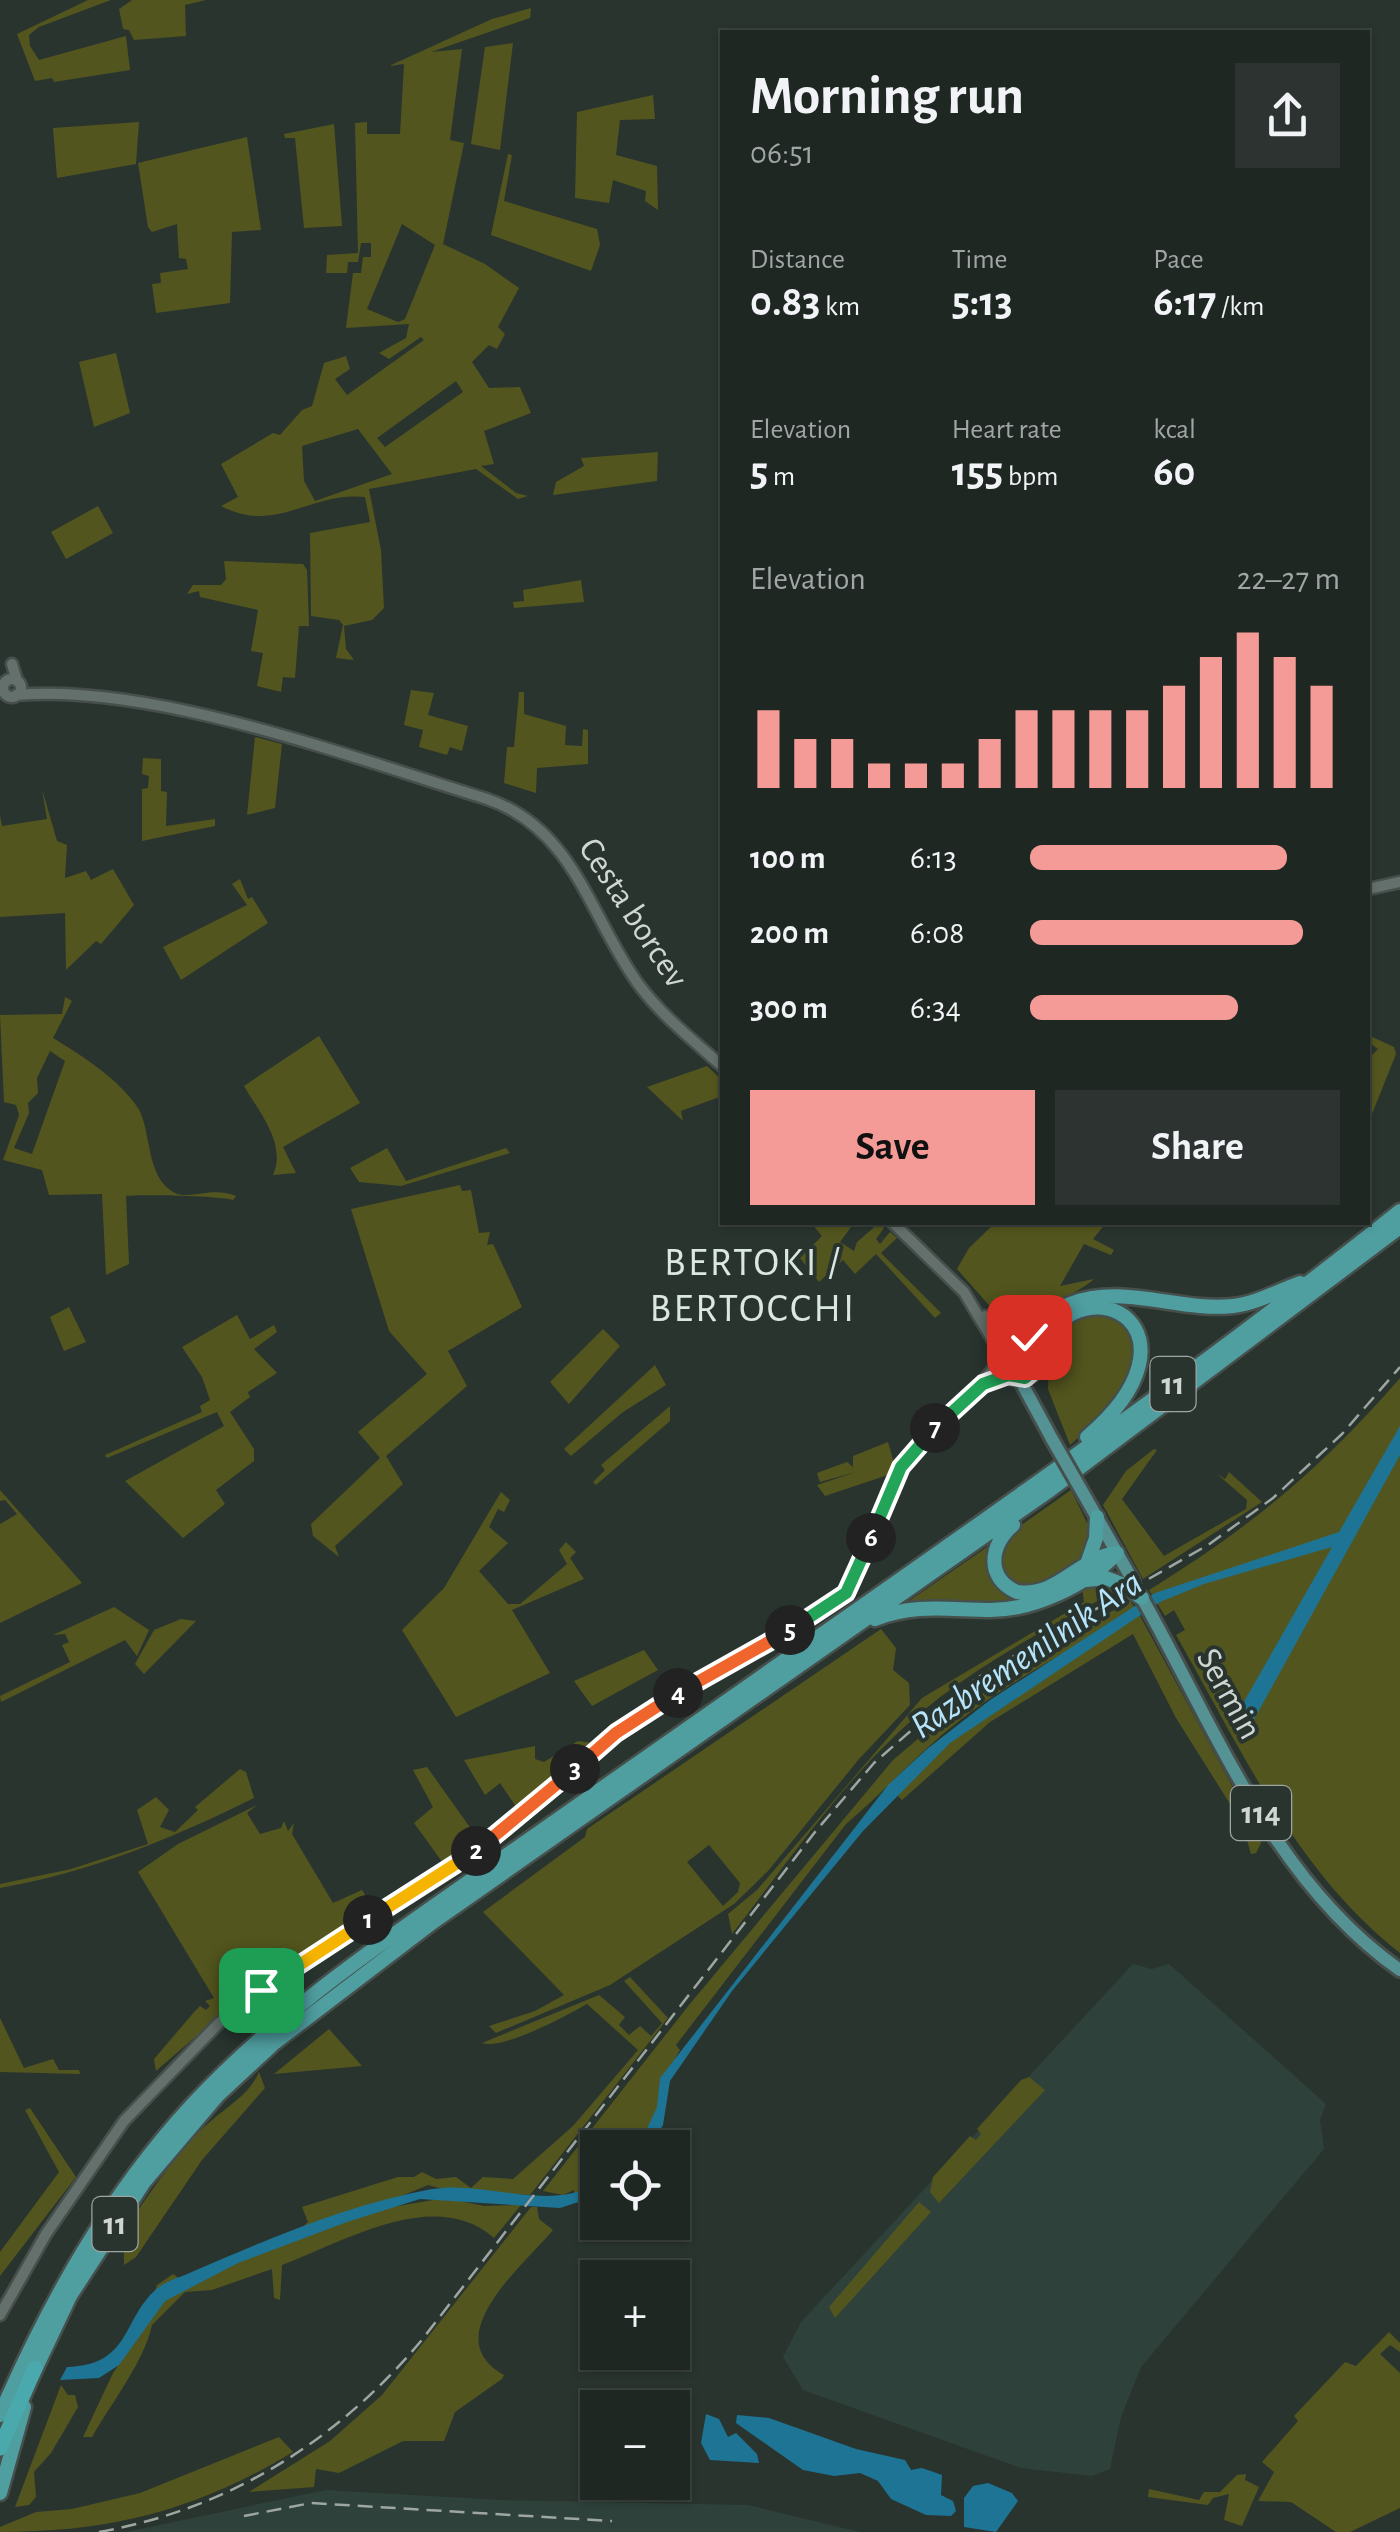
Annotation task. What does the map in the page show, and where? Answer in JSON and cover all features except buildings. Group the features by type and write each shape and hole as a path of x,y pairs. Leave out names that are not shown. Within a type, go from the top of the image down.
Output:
{"highway":[{"name":"11","path":"0,2415 64,2282 104,2217 191,2106 252,2046 420,1916 1025,1492 1400,1211"},
{"name":"11","path":"0,2492 35,2368 93,2256 144,2182 218,2096 273,2044 358,1975 1050,1490 1400,1228"},
{"path":"1019,1336 1054,1312 1087,1300 1126,1297 1189,1306 1233,1306 1319,1275"},
{"path":"1025,1492 1121,1404 1142,1362 1143,1346 1126,1318 1094,1307 1078,1310 1060,1322 1039,1347"},
{"path":"1050,1490 1002,1534 994,1549 999,1578 1017,1592 1038,1592 1088,1561 1117,1553"},
{"path":"1088,1561 1096,1538 1097,1517"},
{"path":"1080,1581 1117,1553"},
{"path":"854,1627 915,1606 1009,1609 1080,1581 1106,1578 1128,1583 1142,1598"},
{"path":"0,2448 35,2368"}],"main road":[{"path":"1035,1402 1039,1347 1019,1336 998,1356 1035,1402 1117,1553 1128,1583"},
{"path":"1013,1377 1035,1372"},
{"name":"Sermin","path":"1142,1598 1282,1848 1344,1923 1400,1970"}],"street":[{"name":"Cesta borcev","path":"9,688 34,694 126,701 311,745 493,801 542,830 581,879 640,986 720,1064"},
{"path":"1370,890 1400,882"},
{"path":"0,2315 46,2234 124,2120 206,2034 297,1964 502,1833 638,1717 837,1602 852,1584 890,1487 908,1458 983,1384 998,1356 980,1312 944,1268 895,1225"},
{"path":"980,1312 1019,1336"},
{"path":"983,1384 1013,1377"}],"shaded area":[{"path":"88,0 111,0 39,27 29,35 30,46 39,60 126,36 130,70 54,82 52,78 35,81 17,34"},
{"path":"132,0 206,0 185,5 186,36 134,40 129,30 123,29 119,9"},
{"path":"531,8 530,18 431,52 462,49 450,140 464,143 443,244 485,264 519,288 498,327 505,334 497,349 489,345 472,362 489,388 520,387 531,413 484,431 494,464 481,466 516,493 528,496 518,499 476,469 369,489 381,550 384,608 372,620 344,626 346,649 354,660 336,658 343,625 339,620 311,616 310,533 370,522 365,497 327,500 277,514 241,514 221,506 238,497 221,464 273,433 280,435 302,410 312,406 324,363 346,356 350,369 335,379 347,395 424,340 421,337 389,359 379,353 406,338 409,324 346,328 353,273 361,273 363,257 371,257 371,243 361,243 358,262 348,262 347,273 326,273 327,255 358,253 355,123 367,122 367,134 400,134 404,64 389,66 492,19","holes":["402,224 435,245 405,319 398,322 367,309","456,381 463,392 385,447 377,438","358,429 392,474 315,501 304,481 302,446"]},
{"path":"513,43 500,150 471,144 485,47"},
{"path":"653,95 655,119 620,120 616,155 657,166 658,210 645,201 646,191 613,180 609,203 575,198 577,112"},
{"path":"139,122 136,164 57,178 53,128"},
{"path":"334,124 342,226 304,228 295,138 285,138 284,134"},
{"path":"247,137 261,230 232,232 230,303 156,313 152,284 161,283 160,273 188,269 186,259 179,258 177,224 152,232 148,227 138,163"},
{"path":"508,154 512,155 504,201 597,229 600,245 591,271 491,235"},
{"path":"116,353 130,413 94,427 79,362"},
{"path":"658,452 657,481 553,495 556,482 584,466 581,458"},
{"path":"98,506 113,533 66,559 51,532"},
{"path":"224,561 303,564 307,570 309,626 299,626 295,678 283,677 281,692 257,686 263,653 251,651 258,610 200,597 199,591 187,594 193,585 221,585 226,579"},
{"path":"581,580 584,602 514,608 513,602 524,601 523,590"},
{"path":"411,690 434,693 428,715 468,726 462,751 450,747 447,755 419,747 423,730 404,725"},
{"path":"519,692 524,692 524,714 566,726 565,745 582,746 583,729 588,730 588,764 537,768 536,793 504,783 507,747 514,747"},
{"path":"255,737 282,744 275,808 247,815"},
{"path":"143,758 161,759 161,791 167,792 166,826 215,819 215,826 142,841 142,789 148,788 149,776 142,774"},
{"path":"42,789 57,841 67,845 65,878 86,871 91,880 113,869 134,905 101,944 96,941 66,970 65,913 0,917 0,815 2,826 47,819"},
{"path":"240,879 248,899 252,897 268,923 181,980 163,947 247,905 232,884"},
{"path":"65,997 72,1001 53,1038 99,1068 130,1097 142,1118 154,1166 165,1186 181,1195 218,1192 236,1196 233,1200 126,1196 129,1264 106,1275 102,1194 49,1195 42,1170 3,1160 19,1115 16,1105 4,1102 0,1015 62,1014","holes":["50,1051 65,1061 32,1154 14,1148 29,1113 28,1103 38,1093 37,1078"]},
{"path":"319,1036 360,1103 283,1147 296,1173 273,1175 274,1140 244,1086"},
{"path":"1370,1036 1394,1047 1396,1054 1370,1119 1370,1057 1378,1049 1370,1043"},
{"path":"707,1066 720,1078 720,1097 681,1111 683,1121 647,1087"},
{"path":"387,1148 406,1181 506,1148 510,1153 401,1186 359,1182 350,1168"},
{"path":"460,1185 462,1191 471,1190 479,1233 490,1232 487,1245 493,1244 522,1307 448,1351 467,1386 386,1456 403,1484 335,1546 339,1557 313,1536 311,1524 380,1458 358,1432 427,1374 389,1331 351,1209"},
{"path":"813,1225 853,1225 840,1242 854,1251 857,1242 881,1225 884,1228 876,1239 880,1244 890,1232 897,1238 881,1253 941,1313 935,1318 876,1254 855,1274 843,1260 819,1282 800,1258 822,1236"},
{"path":"993,1225 1104,1225 1093,1239 1114,1250 1111,1255 1084,1244 1060,1286 1094,1279 1031,1318 1009,1320 988,1304 957,1269 969,1248"},
{"path":"69,1307 86,1342 64,1351 50,1317"},
{"path":"1082,1313 1121,1321 1139,1356 1113,1406 1070,1445 1048,1389 1049,1360 1057,1331"},
{"path":"237,1315 250,1339 274,1325 277,1332 254,1349 277,1373 248,1392 250,1397 230,1412 254,1449 254,1461 216,1490 225,1504 183,1538 125,1481 224,1426 217,1412 107,1458 105,1455 202,1412 200,1406 210,1400 202,1377 182,1347"},
{"path":"603,1329 620,1346 569,1404 550,1382"},
{"path":"655,1365 666,1385 623,1412 571,1456 564,1449"},
{"path":"1400,1378 1400,1953 1363,1921 1300,1846 1273,1806 1176,1635 1185,1630 1174,1610 1165,1616 1149,1590 1220,1543 1283,1494 1342,1441"},
{"path":"670,1406 670,1421 596,1485 593,1482 605,1470 601,1465"},
{"path":"888,1442 894,1463 888,1475 825,1496 817,1485 856,1472 820,1482 817,1473 847,1462 853,1467 853,1456"},
{"path":"1157,1450 1122,1499 1164,1556 1246,1509 1247,1500 1217,1474 1225,1479 1229,1472 1262,1502 1143,1579 1103,1505 1126,1471"},
{"path":"0,1490 82,1583 0,1623 0,1524 17,1514 5,1500 0,1501"},
{"path":"1071,1490 1091,1531 1085,1555 1071,1571 1051,1582 1029,1586 1010,1581 999,1557 1010,1533"},
{"path":"501,1492 510,1500 504,1512 498,1509 489,1527 508,1543 479,1571 508,1604 520,1604 567,1564 559,1550 566,1542 576,1552 570,1558 584,1579 512,1610 550,1673 456,1717 402,1630 444,1588"},
{"path":"990,1545 992,1578 1030,1598 966,1604 909,1601"},
{"path":"1103,1586 1116,1591 981,1668 939,1698 880,1750 828,1809 732,1934 728,1914 757,1890 922,1698 1084,1602 1082,1588"},
{"path":"1130,1601 1136,1609 959,1721 846,1824 676,2045 680,2050 649,2130 591,2130 689,2005 893,1760 983,1684"},
{"path":"114,1607 149,1630 137,1656 125,1640 1,1702 0,1696 70,1662 62,1645 69,1642 65,1634 53,1635"},
{"path":"1139,1614 1258,1834 1261,1843 1256,1853 1251,1854 1242,1823 1176,1718 1133,1634 990,1722 902,1800 895,1793 933,1754"},
{"path":"181,1619 196,1621 144,1674 135,1664 154,1630"},
{"path":"881,1629 896,1648 893,1670 909,1683 910,1705 859,1759 768,1871 734,1904 610,1985 496,2033 489,2026 535,2011 564,1995 483,1912 585,1837 587,1829","holes":["709,1845 740,1883 738,1892 723,1906 687,1862"]},
{"path":"644,1650 658,1670 592,1706 574,1681"},
{"path":"578,1741 595,1743 519,1811 500,1783 485,1795 464,1760 535,1746 535,1759 544,1762"},
{"path":"427,1767 479,1840 443,1863 414,1823 433,1807 413,1770"},
{"path":"240,1769 246,1772 254,1798 130,1852 66,1873 0,1888 0,1884 71,1869 148,1844 137,1810 156,1797 169,1810 160,1827 175,1832 198,1810 195,1807"},
{"path":"257,1805 247,1813 260,1834 281,1828 284,1821 288,1831 294,1823 292,1834 333,1903 362,1890 373,1908 253,1987 156,2071 154,2059 195,2011 200,2006 206,2010 210,2006 205,2001 214,1998 138,1872 178,1844"},
{"path":"1133,1964 1152,1969 1169,1964 1326,2104 1320,2120 1324,2149 1141,2367 1121,2417 1110,2469 1092,2476 1021,2468 803,2390 783,2357 801,2322"},
{"path":"630,1977 668,2018 530,2195 466,2192 428,2185 389,2201 392,2207 445,2198 484,2206 521,2205 494,2238 470,2223 445,2217 417,2218 389,2223 282,2265 280,2300 274,2298 272,2269 212,2290 185,2292 152,2325 126,2382 92,2437 83,2437 113,2373 142,2331 157,2285 173,2274 180,2279 295,2234 308,2222 302,2207 398,2177 414,2177 422,2172 436,2179 456,2177 471,2188 483,2177 513,2179 573,2126 638,2050 587,2004 519,2037 482,2043 599,1995 625,2017 619,2025 629,2035 640,2026 651,2036 662,2023 624,1981"},
{"path":"0,2018 24,2068 53,2059 59,2070 79,2070 80,2074 0,2072"},
{"path":"329,2029 362,2066 274,2074"},
{"path":"259,2072 265,2088 202,2160 136,2257 124,2265 124,2251 115,2245 122,2233 187,2145 245,2092"},
{"path":"1029,2077 1045,2090 939,2203 930,2192 933,2177 970,2136 976,2140 981,2134 977,2129 1021,2080"},
{"path":"30,2108 76,2177 0,2276 0,2252 59,2172 25,2110"},
{"path":"580,2144 580,2192 574,2194 574,2190 563,2195 543,2191"},
{"path":"919,2202 931,2212 835,2318 829,2307"},
{"path":"531,2207 537,2207 539,2219 553,2230 506,2282 481,2322 479,2342 485,2359 504,2375 455,2412 444,2441 403,2441 339,2473 316,2469 314,2487 249,2492 330,2441 382,2395"},
{"path":"1389,2332 1400,2343 1400,2352 1390,2345 1380,2354 1400,2373 1400,2508 1350,2532 1336,2532 1291,2502 1258,2501 1274,2472 1262,2462 1298,2421 1294,2416 1345,2362 1356,2366"},
{"path":"61,2385 68,2395 75,2395 78,2407 51,2453 34,2472 36,2497 29,2505 15,2507"},
{"path":"279,2437 293,2452 188,2503 80,2528 0,2532 0,2527 36,2512 72,2509 140,2493"},
{"path":"1246,2474 1245,2480 1259,2487 1242,2526 1224,2520 1229,2494 1213,2498 1208,2505 1148,2497 1149,2489 1199,2500 1204,2492 1220,2492 1237,2475"},
{"path":"326,2490 499,2500 748,2505 860,2532 126,2532"}],"water":[{"path":"1400,1426 1400,1455 1252,1723 1241,1707 1332,1547 1204,1584 1160,1602 950,1743 863,1831 732,1991 670,2081 660,2130 646,2130 657,2107 660,2078 888,1785 927,1749 990,1700 1155,1593 1339,1532"},
{"path":"474,2188 537,2196 578,2192 580,2202 560,2208 420,2199 347,2222 238,2263 165,2301 119,2365 99,2378 60,2380 67,2367 104,2358 115,2349 147,2299 163,2285 311,2223 432,2189"},
{"path":"706,2414 719,2419 728,2437 736,2433 757,2454 759,2463 710,2460 701,2443"},
{"path":"737,2415 769,2418 856,2449 905,2460 911,2470 922,2468 942,2475 941,2495 953,2501 956,2511 951,2516 926,2515 891,2499 878,2481 860,2473 834,2476 803,2470 736,2423"},
{"path":"988,2483 1012,2493 1018,2501 996,2532 964,2527 964,2498 973,2486"}],"railway":[{"path":"99,2532 192,2507 236,2488 277,2465 354,2410 421,2341 815,1832 874,1763 946,1700 986,1672 1208,1545 1273,1498 1342,1434 1400,1367"},
{"path":"244,2516 311,2503 612,2521"}],"district":[{"name":"BERTOKI / BERTOCCHI","path":"753,1286"}],"route":[{"path":"261,1990 502,1833 638,1717 837,1602 852,1584 901,1467 934,1429 983,1384 1008,1375 1025,1378 1035,1372 1040,1352 1029,1337"}],"water label":[{"name":"Razbremenilnik Ara","path":"1027,1655"}]}
